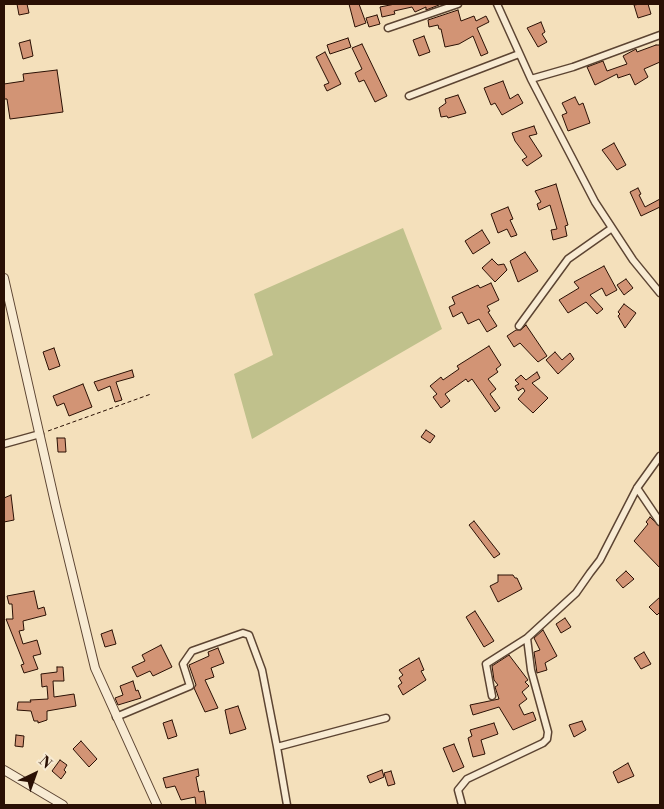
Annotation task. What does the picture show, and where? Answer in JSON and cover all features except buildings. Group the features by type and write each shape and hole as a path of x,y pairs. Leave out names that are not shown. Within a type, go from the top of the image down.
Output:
{"street":[{"path":"388,28 458,4"},
{"path":"497,4 531,79 594,202 633,260 660,293"},
{"path":"531,79 573,67 660,36"},
{"path":"409,96 519,54"},
{"path":"519,326 568,259 612,228"},
{"path":"4,278 56,507 96,668 157,805"},
{"path":"4,444 40,434"},
{"path":"492,696 486,664 527,638 569,599 600,560 637,488 660,456"},
{"path":"637,488 660,522"},
{"path":"116,716 190,686 183,664 192,651 243,633 249,634 262,670 287,805"},
{"path":"462,805 458,790 467,780 543,743 547,738 548,732 531,670 527,638"},
{"path":"277,747 386,718"},
{"path":"4,770 63,805"}],"path":[{"path":"40,434 150,394"}],"green space":[{"path":"403,228 442,329 252,439 234,374 273,355 254,294"}]}
